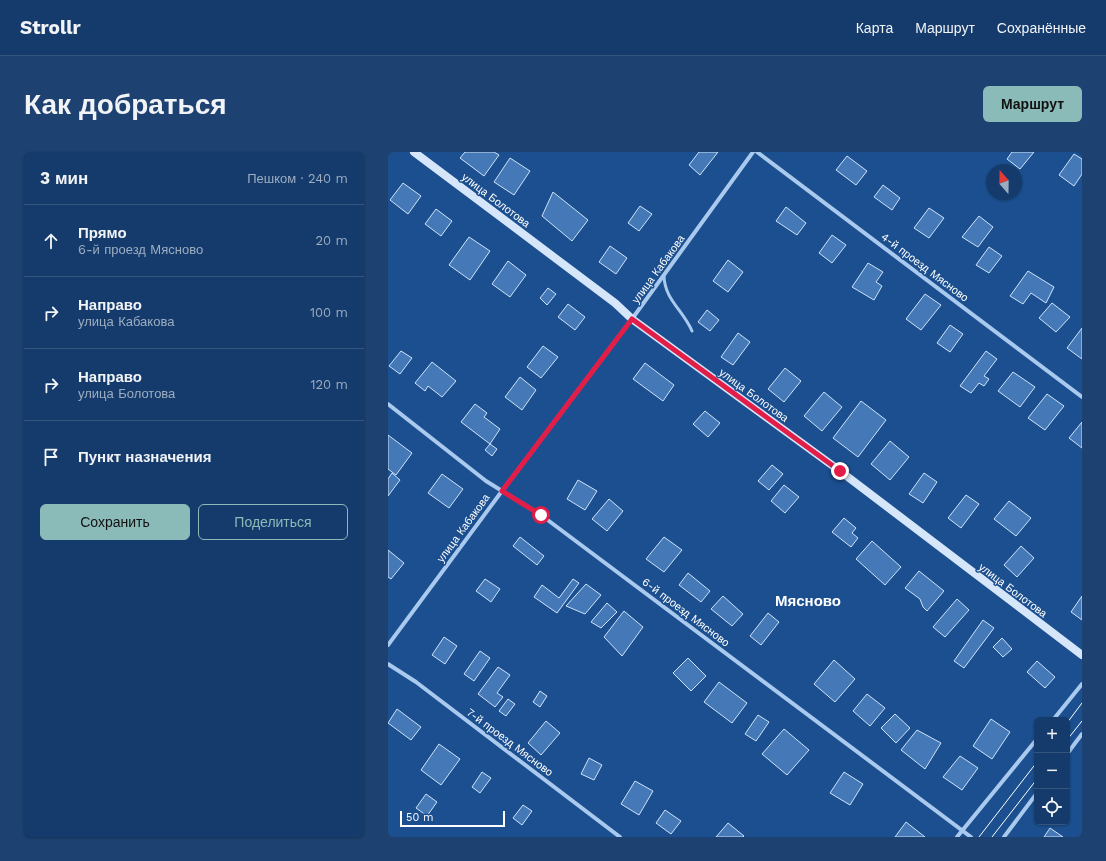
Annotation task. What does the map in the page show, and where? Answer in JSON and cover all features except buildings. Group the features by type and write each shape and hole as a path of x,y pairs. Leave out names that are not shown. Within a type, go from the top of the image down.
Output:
{"street":[{"name":"улица Болотова","path":"414,152 615,303 632,319 840,471 1082,656"},
{"name":"улица Кабакова","path":"388,645 632,319 753,152"},
{"name":"4-й проезд Мясново","path":"757,152 1082,397"},
{"name":"6-й проезд Мясново","path":"388,404 486,481 541,515 971,837"},
{"name":"7-й проезд Мясново","path":"388,664 416,682 620,837"},
{"path":"1055,717 1082,684"},
{"path":"1068,753 1082,734"},
{"path":"957,837 1034,743"},
{"path":"1004,837 1034,797"}],"lane":[{"path":"664,275 664,285 667,294 692,331"}],"tram line":[{"path":"1070,719 1082,703"},
{"path":"1070,736 1082,721"},
{"path":"979,837 1034,766"},
{"path":"992,837 1034,783"}],"district":[{"name":"Мясново","path":"808,601"}],"route":[{"path":"541,515 502,491 632,319 840,471"}]}
